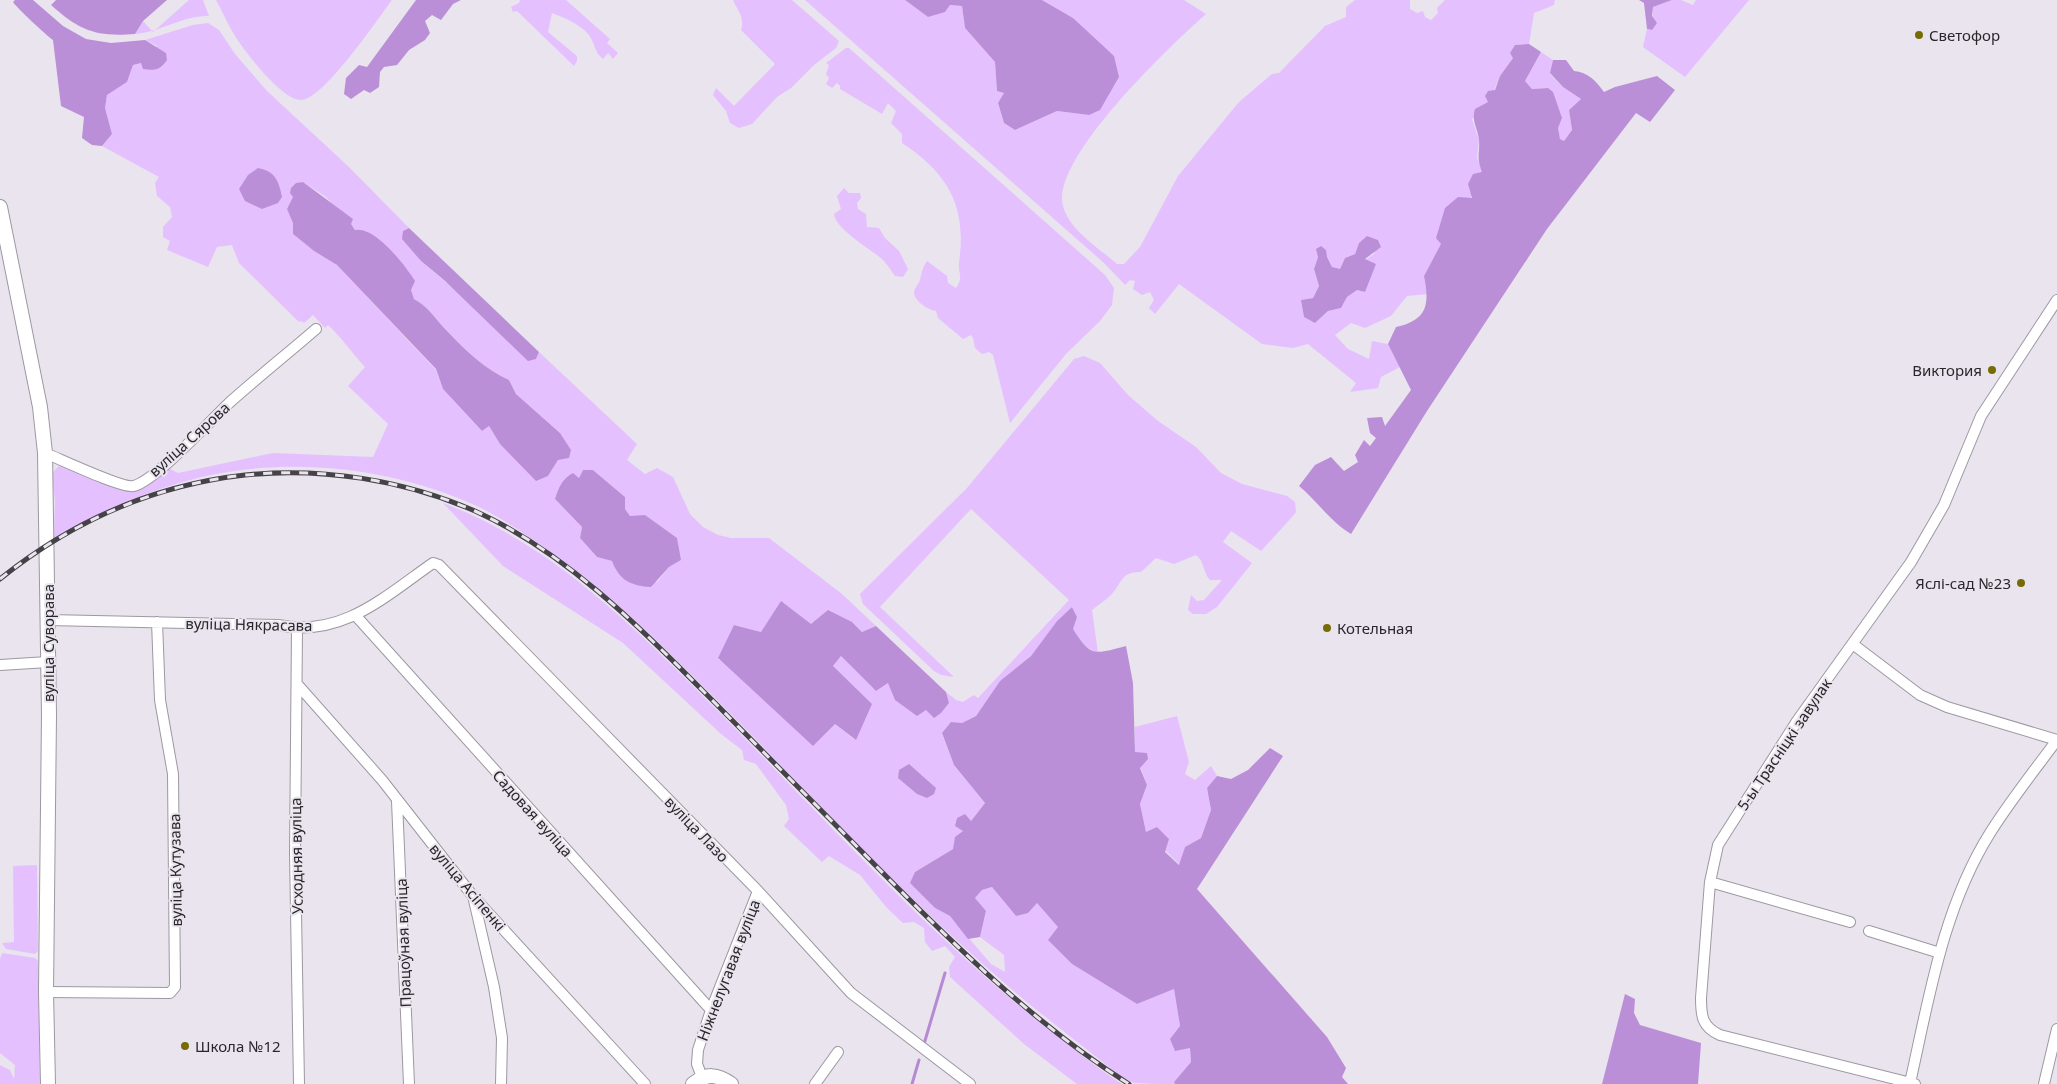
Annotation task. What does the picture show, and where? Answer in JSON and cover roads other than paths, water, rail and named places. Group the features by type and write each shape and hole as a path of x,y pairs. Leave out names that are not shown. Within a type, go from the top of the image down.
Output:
{"street":[{"name":"вуліца Суворава","path":"0,207 40,407 45,453 48,620 46,992 48,1084"},
{"name":"5-ы Трасніцкі завулак","path":"1913,1083 1728,1037 1709,1030 1701,1017 1701,1008 1710,882 1718,845 1797,721 1854,645 1916,554 1944,505 1981,416 2057,300"},
{"name":"вуліца Сярова","path":"45,453 104,478 128,486 135,486 157,472 229,403 316,329"},
{"name":"вуліца Някрасава","path":"48,620 278,625 297,629 331,625 356,616 433,563"},
{"name":"вуліца Лазо","path":"433,563 439,565 758,891 851,993 970,1084"},
{"name":"Садовая вуліца","path":"356,616 711,1010"},
{"name":"вуліца Кутузава","path":"46,992 170,993 175,986 173,774 160,700 157,622"},
{"name":"Усходняя вуліца","path":"297,629 295,854 298,1084"},
{"path":"1854,645 1920,695 1947,707 2057,740 1989,833 1963,886 1940,953 1913,1083"},
{"path":"0,665 48,662"},
{"name":"вуліца Асіпенкі","path":"297,684 382,780 472,894 646,1084"},
{"name":"Працоўная вуліца","path":"398,801 409,1084"},
{"path":"1710,882 1850,922"},
{"name":"Ніжнелугавая вуліца","path":"697,1080 698,1050 711,1010 758,891"},
{"path":"472,894 494,987 502,1038 501,1084"},
{"path":"1869,931 1940,953"},
{"path":"2044,1084 2057,1029"},
{"path":"815,1084 838,1052"},
{"path":"697,1080 710,1075 721,1077 731,1084"}],"waterway":[{"path":"924,1044 945,973"},
{"path":"912,1084 919,1060"}],"railway":[{"path":"0,579 55,540 115,509 178,487 245,475 303,473 362,478 420,491 475,511 510,529 544,550 607,599 666,654 967,955 1062,1037 1129,1084"}],"place":[{"name":"Светофор","path":"1919,35"},
{"name":"Виктория","path":"1992,370"},
{"name":"Яслі-сад №23","path":"2021,583"},
{"name":"Котельная","path":"1327,628"},
{"name":"Школа №12","path":"185,1046"}]}
